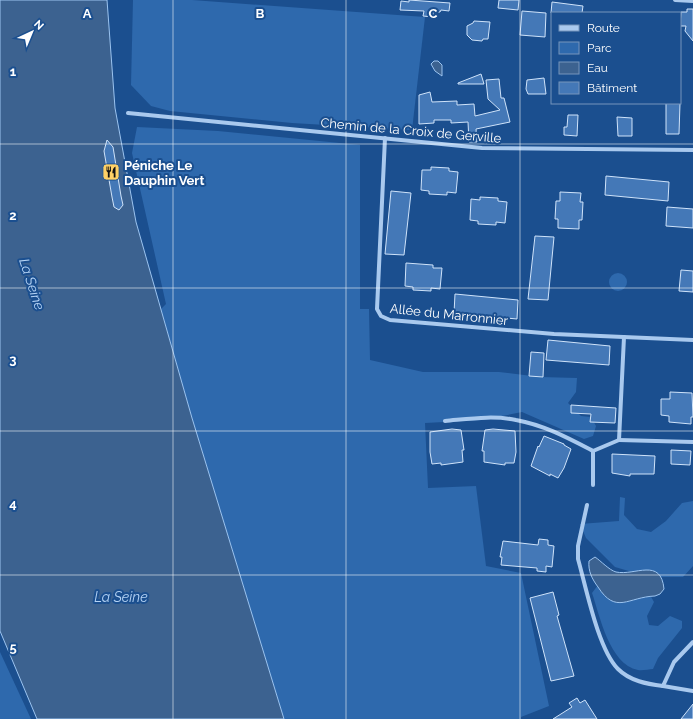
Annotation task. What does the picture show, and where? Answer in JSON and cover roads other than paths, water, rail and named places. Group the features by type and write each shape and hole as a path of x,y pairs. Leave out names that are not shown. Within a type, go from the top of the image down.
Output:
{"street":[{"path":"675,0 693,1"},
{"name":"Chemin de la Croix de Gerville","path":"128,113 482,148 693,150"},
{"name":"Allée du Marronnier","path":"386,138 377,309 381,316 390,320 404,322 554,334 693,340"},
{"path":"619,440 624,337"},
{"path":"445,421 480,418 516,420 555,432 593,451 619,440 693,442"},
{"path":"593,451 593,485"},
{"path":"587,505 578,546 578,559 603,646 618,669 640,683 693,691"},
{"path":"663,686 674,662 693,642"}],"water":[{"name":"La Seine","path":"0,0 107,0 115,108 136,222 192,418 284,719 37,719 0,631"},
{"path":"434,61 438,61 442,65 442,76 435,71 431,64"},
{"path":"595,557 616,572 623,573 646,570 658,573 662,579 664,589 660,594 655,596 623,602 611,600 596,584 591,575 589,561"}],"place":[{"name":"Péniche Le Dauphin Vert","path":"111,172"}]}
